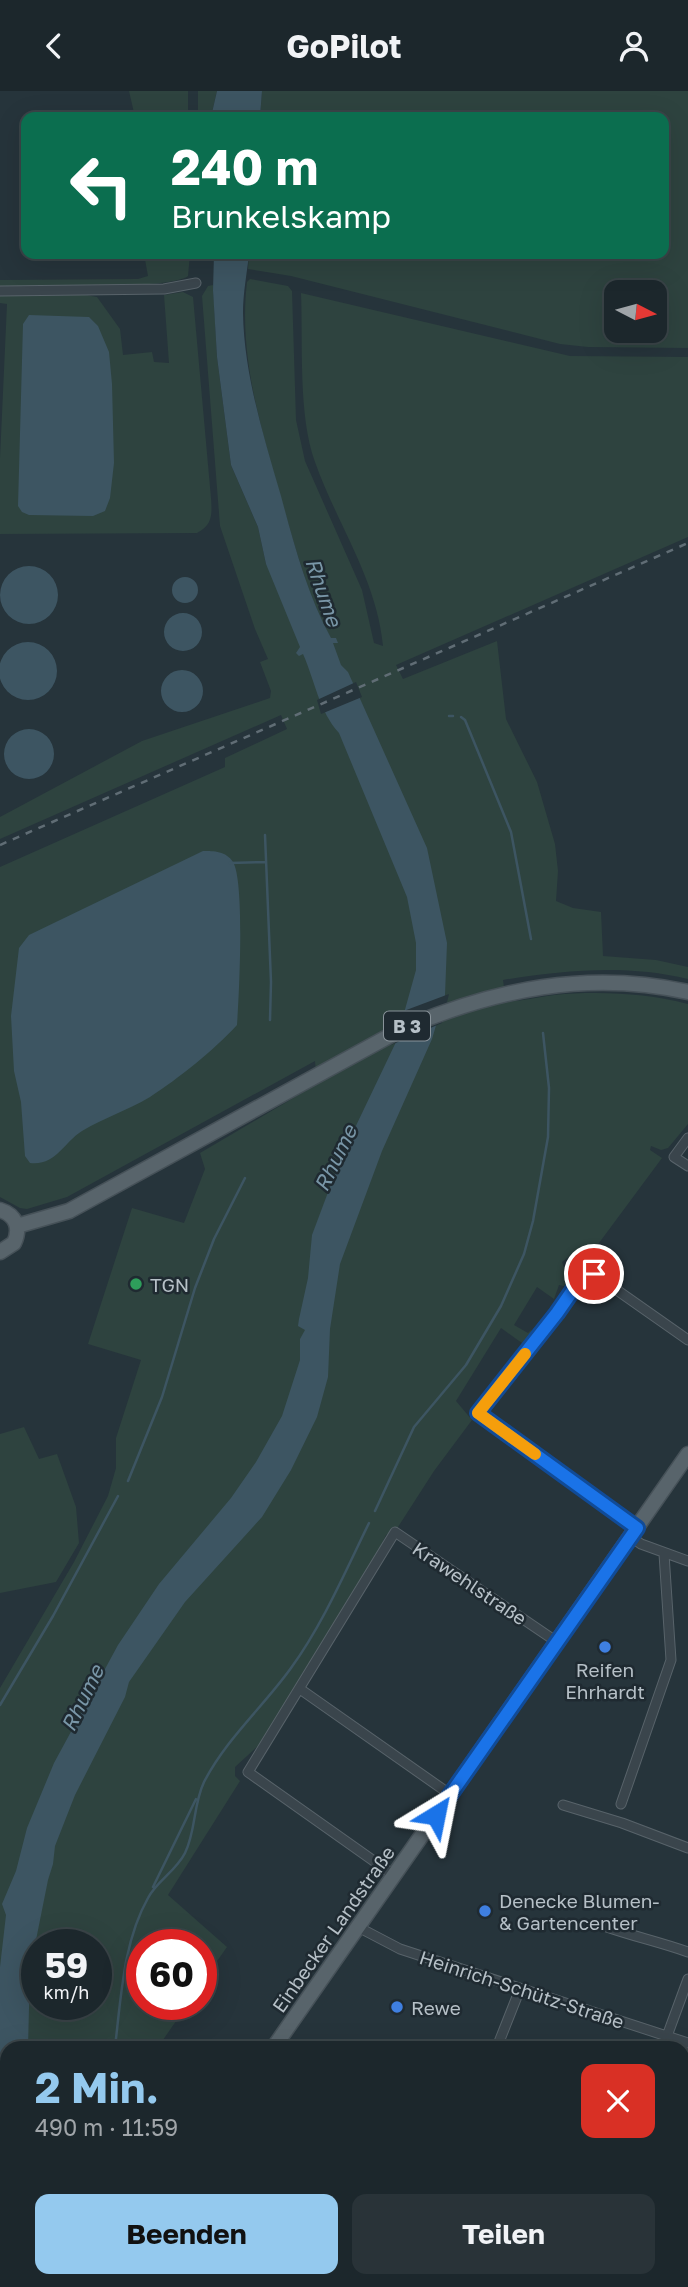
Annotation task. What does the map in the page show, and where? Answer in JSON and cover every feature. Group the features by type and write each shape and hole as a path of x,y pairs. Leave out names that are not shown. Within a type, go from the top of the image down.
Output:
{"main road":[{"name":"B 3","path":"17,1226 69,1211 402,1029 444,1011 504,993 590,982 637,983 688,992"},
{"path":"0,1210 10,1215 17,1226 14,1243 0,1252"},
{"name":"Einbecker Landstraße","path":"278,2041 688,1454"}],"street":[{"path":"0,291 164,289 196,283"},
{"path":"688,1138 674,1157 688,1166"},
{"path":"688,1340 594,1274 582,1277 478,1413 634,1532 642,1545 688,1562"},
{"name":"Krawehlstraße","path":"300,1689 396,1532 557,1642"},
{"path":"621,1804 671,1660 664,1554"},
{"path":"394,1876 248,1772 300,1689 450,1795"},
{"path":"563,1805 622,1823 688,1848"},
{"path":"604,1926 688,1951"},
{"name":"Heinrich-Schütz-Straße","path":"358,1927 393,1946 682,2041"},
{"path":"665,2041 687,1983"},
{"path":"499,2041 520,1989"}],"green space":[{"path":"129,91 188,91 188,112 134,112"},
{"path":"198,91 217,91 212,112 198,112"},
{"path":"262,91 688,91 688,348 588,347 560,344 291,276 248,269 249,259 669,259 669,112 260,112"},
{"path":"145,259 190,259 188,276 177,280 129,285 0,287 0,280 138,279 148,276"},
{"path":"250,279 288,286 292,291 296,420 305,461 362,590 374,643 383,646 373,598 365,575 324,485 310,444 302,379 301,293 570,356 688,357 688,537 396,665 403,679 497,641 506,719 537,782 555,844 558,871 556,901 573,908 601,912 603,956 656,960 688,967 688,979 642,971 596,970 503,980 506,1002 554,995 604,993 655,997 688,1004 688,1124 668,1148 661,1150 651,1146 650,1150 662,1158 579,1270 571,1255 562,1262 570,1283 568,1287 559,1285 554,1299 537,1287 514,1325 528,1333 531,1330 535,1332 526,1346 501,1328 456,1401 472,1420 434,1471 398,1527 386,1535 373,1562 259,1745 235,1767 235,1776 240,1781 168,1895 207,1929 126,1929 126,2020 177,2020 162,2041 0,2041 0,1688 74,1562 108,1496 116,1468 116,1438 141,1360 88,1344 132,1208 184,1223 205,1169 200,1153 317,1084 315,1061 67,1197 27,1209 0,1197 0,867 225,767 225,758 287,729 281,715 0,839 0,817 142,741 270,698 271,691 260,662 268,659 220,526 202,296 208,286 213,285 217,357 231,465 258,527 266,564 330,637 315,605 282,502 260,421 249,366 245,310 247,282"},
{"path":"183,292 193,297 211,504 210,519 206,526 197,533 0,534 0,458 7,304 0,303 0,296 97,297 120,329 123,355 152,352 154,362 169,363 164,295"},
{"path":"24,1427 39,1459 57,1454 76,1507 79,1543 56,1582 0,1593 0,1434"},
{"path":"217,1938 227,1947 217,1961"}],"water":[{"path":"217,91 262,91 260,112 212,112"},
{"path":"214,259 248,259 243,306 244,336 262,429 296,550 315,604 331,638 336,638 338,643 333,643 341,665 348,672 427,848 447,943 445,995 432,1039 382,1151 340,1264 330,1329 328,1377 317,1417 291,1470 262,1517 185,1602 129,1682 125,1697 75,1795 55,1846 38,1929 21,1929 21,2020 29,2020 28,2041 0,2041 0,1967 6,1915 2,1904 16,1871 27,1828 54,1763 118,1645 159,1584 231,1498 256,1462 282,1416 300,1360 300,1339 305,1330 298,1326 308,1278 312,1235 342,1155 396,1042 416,970 416,943 407,897 339,733 322,705 303,654 299,656 296,653 300,647 266,564 258,527 231,465 217,357"},
{"path":"29,315 89,317 98,326 109,352 114,463 110,498 105,511 93,516 29,515 22,512 18,506 23,324"},
{"path":"23,566 35,566 50,574 58,589 58,601 50,616 35,624 23,624 8,616 0,601 0,589 8,574"},
{"path":"185,577 194,581 198,590 194,599 185,603 176,599 172,590 176,581"},
{"path":"183,613 196,619 202,632 196,645 183,651 170,645 164,632 170,619"},
{"path":"28,642 49,650 57,671 49,692 28,700 7,692 -1,671 7,650"},
{"path":"182,670 197,676 203,691 197,706 182,712 167,706 161,691 167,676"},
{"path":"29,729 46,737 54,754 46,771 29,779 12,771 4,754 12,737"},
{"path":"203,851 227,856 233,862 237,874 240,940 237,1025 195,1064 150,1097 82,1131 59,1153 46,1161 30,1163 25,1156 21,1102 14,1071 11,1016 19,948 29,935"}],"pier":[{"path":"356,682 362,697 321,714 317,700"},
{"path":"449,994 442,1023 391,1045 401,1012"}],"waterway":[{"path":"461,717 465,720 511,832 531,939"},
{"path":"265,835 270,1020"},
{"path":"230,863 265,862"},
{"path":"375,1511 414,1427 466,1365 501,1306 524,1254 533,1221 548,1137 549,1088 543,1033"},
{"path":"128,1481 162,1397 195,1288 214,1239 245,1178"},
{"path":"0,1705 53,1616 118,1496"},
{"path":"116,2041 124,1971 133,1933 148,1898 185,1853 204,1782 234,1737 303,1651 369,1523"},
{"path":"153,1887 196,1799"}],"railway":[{"path":"0,845 688,543"}],"slow traffic":[{"path":"525,1354 478,1413 535,1454"}],"place":[{"name":"TGN","path":"136,1284"},
{"name":"Reifen Ehrhardt","path":"605,1647"},
{"name":"Denecke Blumen- & Gartencenter","path":"485,1911"},
{"name":"Rewe","path":"397,2007"}],"route":[{"path":"436,1815 637,1528 478,1413 582,1277 594,1274"}],"water label":[{"name":"Rhume","path":"324,592"},
{"name":"Rhume","path":"335,1158"},
{"name":"Rhume","path":"82,1698"}]}
